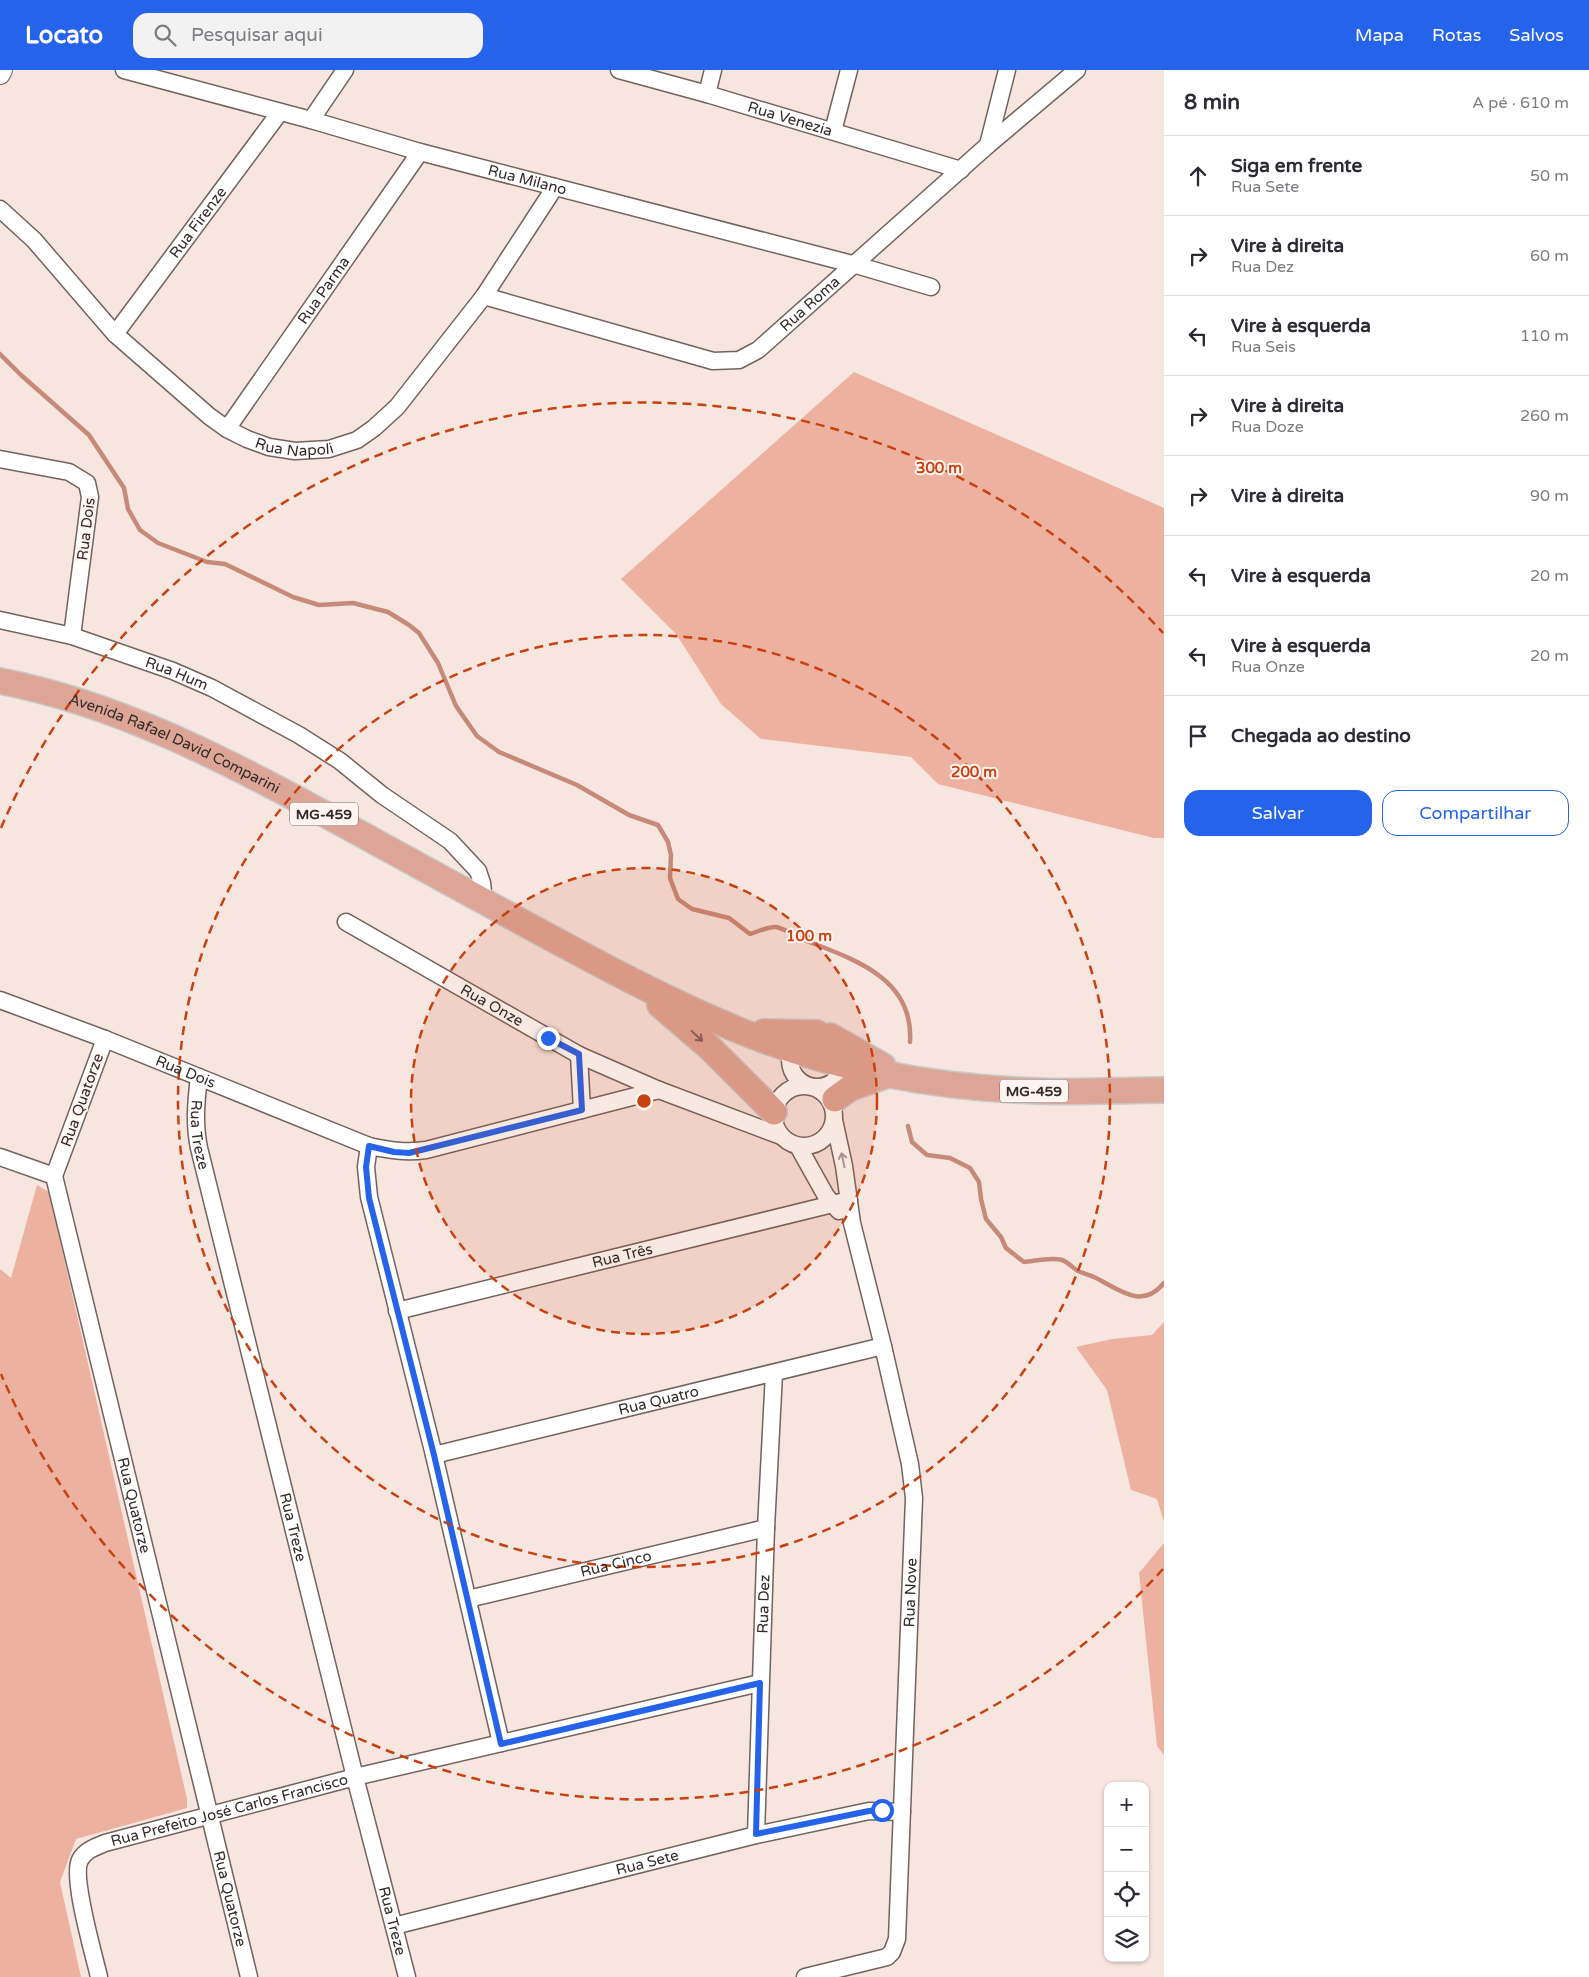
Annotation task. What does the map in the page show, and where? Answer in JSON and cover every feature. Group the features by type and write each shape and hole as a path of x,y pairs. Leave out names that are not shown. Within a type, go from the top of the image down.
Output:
{"main road":[{"name":"Avenida Rafael David Comparini","path":"0,681 88,705 164,732 244,770 633,983"},
{"name":"MG-459","path":"633,983 743,1032 793,1060 837,1094 896,1077 955,1085 1038,1092 1164,1090"},
{"path":"633,983 778,1103"},
{"path":"743,1032 823,1035 896,1077"},
{"path":"837,1094 858,1084 896,1077"}],"street":[{"path":"0,74 2,70"},
{"name":"Rua Milano","path":"124,70 311,120 420,152 856,265 931,287"},
{"path":"311,120 345,70"},
{"name":"Rua Venezia","path":"619,70 707,94 961,170"},
{"path":"707,94 713,70"},
{"path":"833,131 849,70"},
{"path":"988,145 1007,70"},
{"name":"Rua Roma","path":"484,296 713,361 739,360 758,350 856,265 988,145 1077,70"},
{"name":"Rua Firenze","path":"115,334 280,112"},
{"name":"Rua Parma","path":"227,429 420,152"},
{"name":"Rua Napoli","path":"0,209 34,240 115,334 209,416 227,429 269,447 295,451 328,449 357,440 374,428 397,407 484,296 554,187"},
{"name":"Rua Dois","path":"0,459 69,472 87,483 90,497 72,636"},
{"name":"Rua Hum","path":"0,620 72,636 173,671 212,688 298,735 340,761 382,795 450,841 478,871 482,883 484,901"},
{"name":"Rua Onze","path":"346,922 579,1054 659,1090 781,1136 788,1142 798,1146"},
{"name":"Rua Dois","path":"0,1000 105,1039 369,1146 394,1152 409,1153 659,1090"},
{"path":"781,1136 775,1124 778,1103 793,1060 805,1036 823,1035"},
{"name":"Rua Nove","path":"805,1977 880,1959 892,1952 897,1938 913,1484 883,1346 852,1223 837,1094 841,1049 823,1035"},
{"name":"Rua Quatorze","path":"105,1039 54,1176 248,1977"},
{"path":"579,1054 582,1110"},
{"path":"793,1060 797,1078 810,1087 822,1092 831,1103 837,1094"},
{"name":"Rua Treze","path":"200,1077 195,1112 195,1128 199,1148 355,1777 407,1977"},
{"path":"778,1103 795,1087 826,1085 837,1094"},
{"path":"837,1094 830,1132 821,1141 810,1146 798,1146 819,1185 832,1204 852,1223"},
{"path":"369,1146 366,1167 369,1198 434,1455 501,1744"},
{"path":"0,1157 54,1176"},
{"name":"Rua Três","path":"397,1311 849,1200"},
{"name":"Rua Quatro","path":"434,1455 883,1346"},
{"name":"Rua Dez","path":"756,1834 766,1528 774,1373"},
{"name":"Rua Cinco","path":"468,1599 766,1528"},
{"name":"Rua Prefeito José Carlos Francisco","path":"99,1977 78,1885 77,1869 80,1859 89,1850 105,1842 355,1777 760,1683"},
{"name":"Rua Sete","path":"394,1926 756,1834 869,1811 902,1812"}],"shaded area":[{"path":"854,372 1164,508 1164,838 1154,838 938,784 911,757 761,739 721,704 676,634 621,579"},
{"path":"37,1185 49,1192 187,1799 187,1808 76,1839 60,1882 81,1977 0,1977 0,1269 11,1278"},
{"path":"1164,1322 1164,1522 1157,1499 1131,1490 1107,1390 1076,1347 1112,1339 1152,1335"},
{"path":"1164,1543 1164,1755 1157,1746 1139,1573"}],"waterway":[{"path":"0,354 89,435 124,488 128,509 140,530 158,543 207,562 225,564 293,597 319,605 353,603 388,612 409,625 419,633 438,663 456,706 477,736 499,752 577,785 629,815 658,825 668,842 671,855 670,878 678,899 692,909 729,918 750,934 770,927 780,928 844,956 878,975 892,987 902,1002 909,1020 910,1042"},
{"path":"908,1126 912,1142 927,1155 950,1158 970,1168 979,1182 986,1219 1001,1237 1006,1248 1024,1262 1048,1259 1062,1260 1078,1271 1131,1295 1147,1295 1156,1291 1164,1283"}],"route":[{"path":"548,1038 579,1054 582,1110 409,1153 394,1152 369,1146 366,1167 369,1198 434,1455 501,1744 760,1683 756,1834 882,1810"}]}
